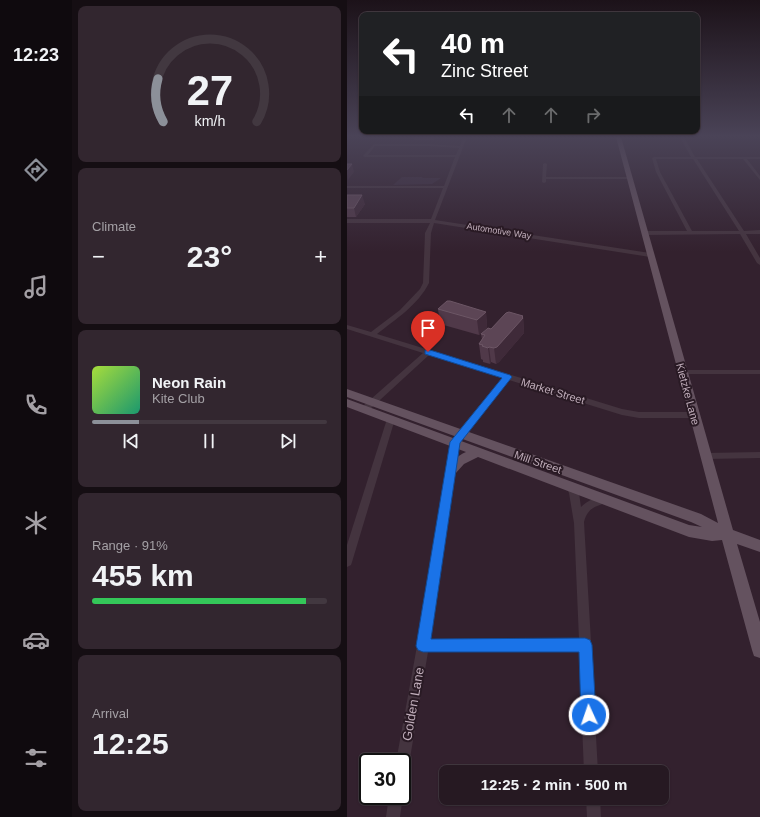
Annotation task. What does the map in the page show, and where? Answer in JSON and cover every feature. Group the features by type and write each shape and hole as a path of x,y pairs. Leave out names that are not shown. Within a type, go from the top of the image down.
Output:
{"main road":[{"name":"Kietzke Lane","path":"630,178 683,372 693,415 706,456 760,650"},
{"name":"Mill Street","path":"347,393 391,419 458,439 696,518 727,534 760,546"},
{"name":"Mill Street","path":"347,403 368,406 458,439 480,452 689,532 713,535 727,534"},
{"path":"451,471 456,464 464,458 480,452"}],"street":[{"path":"371,335 417,296 424,288 426,283 428,233 451,175"},
{"path":"544,175 544,180 630,178"},
{"path":"660,175 690,232"},
{"path":"705,175 760,263"},
{"path":"347,187 446,187"},
{"name":"Automotive Way","path":"347,221 432,221 650,255"},
{"path":"645,233 760,232"},
{"name":"Market Street","path":"347,327 629,413 639,415 693,415"},
{"path":"368,406 428,352"},
{"path":"683,372 760,372"},
{"path":"458,439 507,377"},
{"path":"347,562 391,419"},
{"name":"Golden Lane","path":"404,753 451,471 458,439"},
{"path":"706,456 760,456"},
{"path":"571,486 579,522 591,765"},
{"path":"579,522 581,514 588,506 604,499"},
{"path":"423,646 585,645"},
{"path":"393,817 395,805"},
{"path":"593,805 594,817"}],"shaded area":[{"path":"402,177 441,178 432,184 393,185"}],"building":[{"path":"347,195 362,195 354,208 347,208"},
{"path":"447,301 486,312 477,320 438,309"},
{"path":"509,312 523,316 523,318 497,347 488,348 479,344 485,335 481,334 488,328 491,329 506,313"}],"route":[{"path":"428,352 507,377 455,442 423,646 585,645 589,715"}]}
